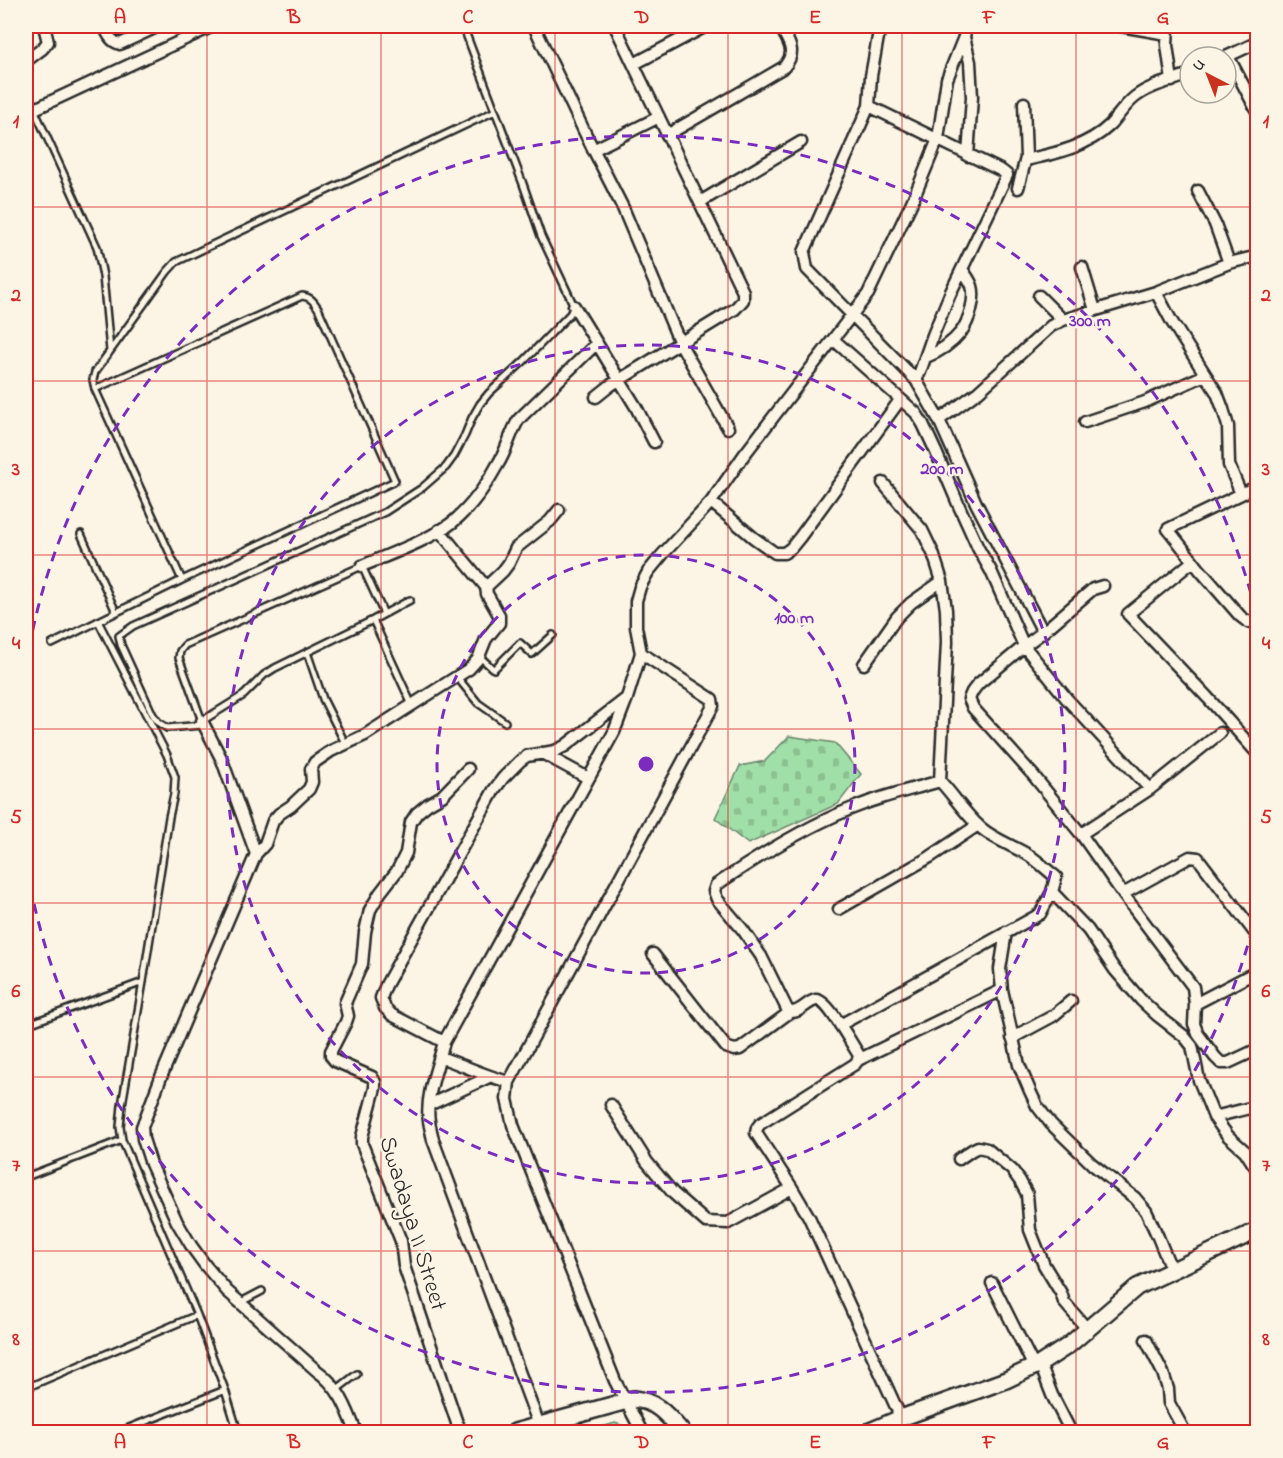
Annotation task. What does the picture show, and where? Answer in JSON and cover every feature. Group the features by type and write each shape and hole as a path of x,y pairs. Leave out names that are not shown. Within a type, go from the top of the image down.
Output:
{"street":[{"path":"26,60 48,42 44,26"},
{"path":"105,26 113,42 120,44 159,26"},
{"path":"30,111 213,26"},
{"path":"534,26 622,208 680,343 728,428"},
{"path":"596,397 619,380 735,309 742,300 743,292 615,26"},
{"path":"634,64 706,26"},
{"path":"668,135 784,67 792,56 791,48 780,26"},
{"path":"880,26 871,76 869,106 804,252 807,269 916,380 939,420 976,503 1043,632"},
{"path":"1121,26 1167,30 1172,81"},
{"path":"539,1425 433,1140 428,1120 431,1090 444,1042 614,732 641,653 636,627 636,601 648,572 711,502 744,455 868,294 912,202 938,139 947,79 965,31"},
{"path":"965,31 972,97 968,156"},
{"path":"1238,52 1257,42"},
{"path":"1238,77 1257,112"},
{"path":"1026,158 1057,152 1091,139 1109,125 1135,97 1178,79"},
{"path":"1018,188 1026,158 1023,103"},
{"path":"869,106 1007,175 950,294 916,380"},
{"path":"593,150 659,117"},
{"path":"700,202 801,142"},
{"path":"1198,190 1215,224 1229,264"},
{"path":"939,420 978,392 1051,326 1063,320 1156,292 1229,264 1257,256"},
{"path":"1082,267 1095,310"},
{"path":"926,357 937,353 962,331 967,320 973,303 972,286 962,269"},
{"path":"1156,292 1172,322 1217,393 1228,426 1229,465 1241,494"},
{"path":"1039,296 1063,320"},
{"path":"574,306 636,407 654,442"},
{"path":"834,340 916,413 1024,646 1067,699 1149,789"},
{"path":"362,566 421,540 451,523 480,494 500,462 512,429 519,419 597,343"},
{"path":"1085,422 1145,402 1205,375"},
{"path":"711,502 775,553 784,553 800,537 900,400"},
{"path":"840,1025 1040,914 1052,892 1056,877 1030,856 997,839 978,825 940,781 947,642 942,581 933,553 922,530 883,483"},
{"path":"1257,486 1168,529 1192,562 1240,616 1248,622 1257,620"},
{"path":"486,587 503,571 516,548 550,521 559,510"},
{"path":"356,1432 347,1408 327,1377 316,1370 227,1291 192,1247 177,1222 151,1164 143,1139 142,1127 256,854 265,844 273,821 309,789 312,782 311,769 315,762 331,751 365,735 469,669 480,657 486,639 499,623 499,615 487,594 486,587 439,530"},
{"path":"1192,562 1128,614 1220,711 1257,754"},
{"path":"864,664 897,617 911,603 942,581"},
{"path":"1103,586 1094,589 978,684 969,699 973,708 1033,775 1081,834 1193,987 1194,1024 1198,1034 1215,1057 1221,1062 1228,1063 1257,1049"},
{"path":"641,653 712,699 713,706 509,1082 507,1100 513,1125 615,1381 642,1432"},
{"path":"444,1042 392,1016 381,999 386,985 494,790 503,778 528,756 555,751 565,746 627,698"},
{"path":"202,723 222,760 256,854"},
{"path":"1081,834 1149,789 1220,733"},
{"path":"542,753 588,778"},
{"name":"Swadaya II Street","path":"460,1432 404,1266 401,1241 362,1144 375,1082 372,1077 335,1061 331,1056 331,1051 346,1022 348,1016 345,1003 363,964 365,932 370,910 397,872 406,853 411,822 417,813 442,796 468,769"},
{"path":"790,1012 761,956 717,899 714,891 716,885 750,861 861,804 940,781"},
{"path":"839,909 930,857 978,825"},
{"path":"1123,894 1190,857 1198,858 1257,937"},
{"path":"1052,892 1088,930 1115,970 1141,1000 1184,1036 1192,1046 1199,1080 1214,1117 1228,1136 1245,1151 1257,1170"},
{"path":"1006,932 1000,969 1002,990 1019,1065 1037,1106 1051,1124 1092,1164 1135,1198 1146,1210 1172,1271"},
{"path":"653,954 726,1047 734,1050 740,1048 790,1012 795,1012 814,1000 819,1000 840,1025 859,1055 858,1060"},
{"path":"1195,1004 1257,971"},
{"path":"901,1418 808,1217 756,1133 757,1128 858,1060 1002,990"},
{"path":"1012,1038 1053,1016 1071,1001"},
{"path":"440,1057 489,1077 509,1082"},
{"path":"429,1105 489,1077"},
{"path":"611,1105 653,1170 673,1193 706,1222 728,1223 792,1188"},
{"path":"1214,1117 1257,1106"},
{"path":"959,1160 978,1147 987,1149 1016,1175 1027,1194 1030,1230 1044,1266 1064,1302 1087,1329"},
{"path":"868,1432 1037,1366 1069,1345 1137,1287 1257,1230"},
{"path":"992,1283 1071,1432"},
{"path":"1146,1340 1163,1373 1169,1403 1183,1432"},
{"path":"515,1432 634,1399 645,1400 664,1413 682,1432"}],"lane":[{"path":"410,600 270,671 244,695 202,723 166,728 153,715 127,660 119,636 133,626 385,512 422,488 446,467 454,456 480,404 489,393 570,314 574,306 541,236 523,183 462,26"},
{"path":"30,111 97,247 103,276 110,351"},
{"path":"182,580 95,389 93,376 167,272 177,262 495,111"},
{"path":"52,644 182,580 395,481 318,309 308,297 302,296 95,389"},
{"path":"81,534 116,612"},
{"path":"202,723 179,657 185,645 362,566 384,615"},
{"path":"373,620 412,705"},
{"path":"98,621 167,755 175,777 122,1105 120,1127 122,1140 197,1316 238,1432"},
{"path":"480,657 493,669 520,643 532,654 553,635"},
{"path":"307,652 323,699 346,745"},
{"path":"457,677 478,703 504,722"},
{"path":"26,1025 143,982"},
{"path":"26,1177 122,1140"},
{"path":"240,1303 262,1291"},
{"path":"26,1388 197,1316"},
{"path":"336,1390 357,1374"},
{"path":"119,1432 225,1390"}],"green space":[{"path":"789,736 835,743 861,774 838,804 748,844 715,818 740,766 765,761"},
{"path":"615,1423 627,1427 629,1432 584,1432"}]}
